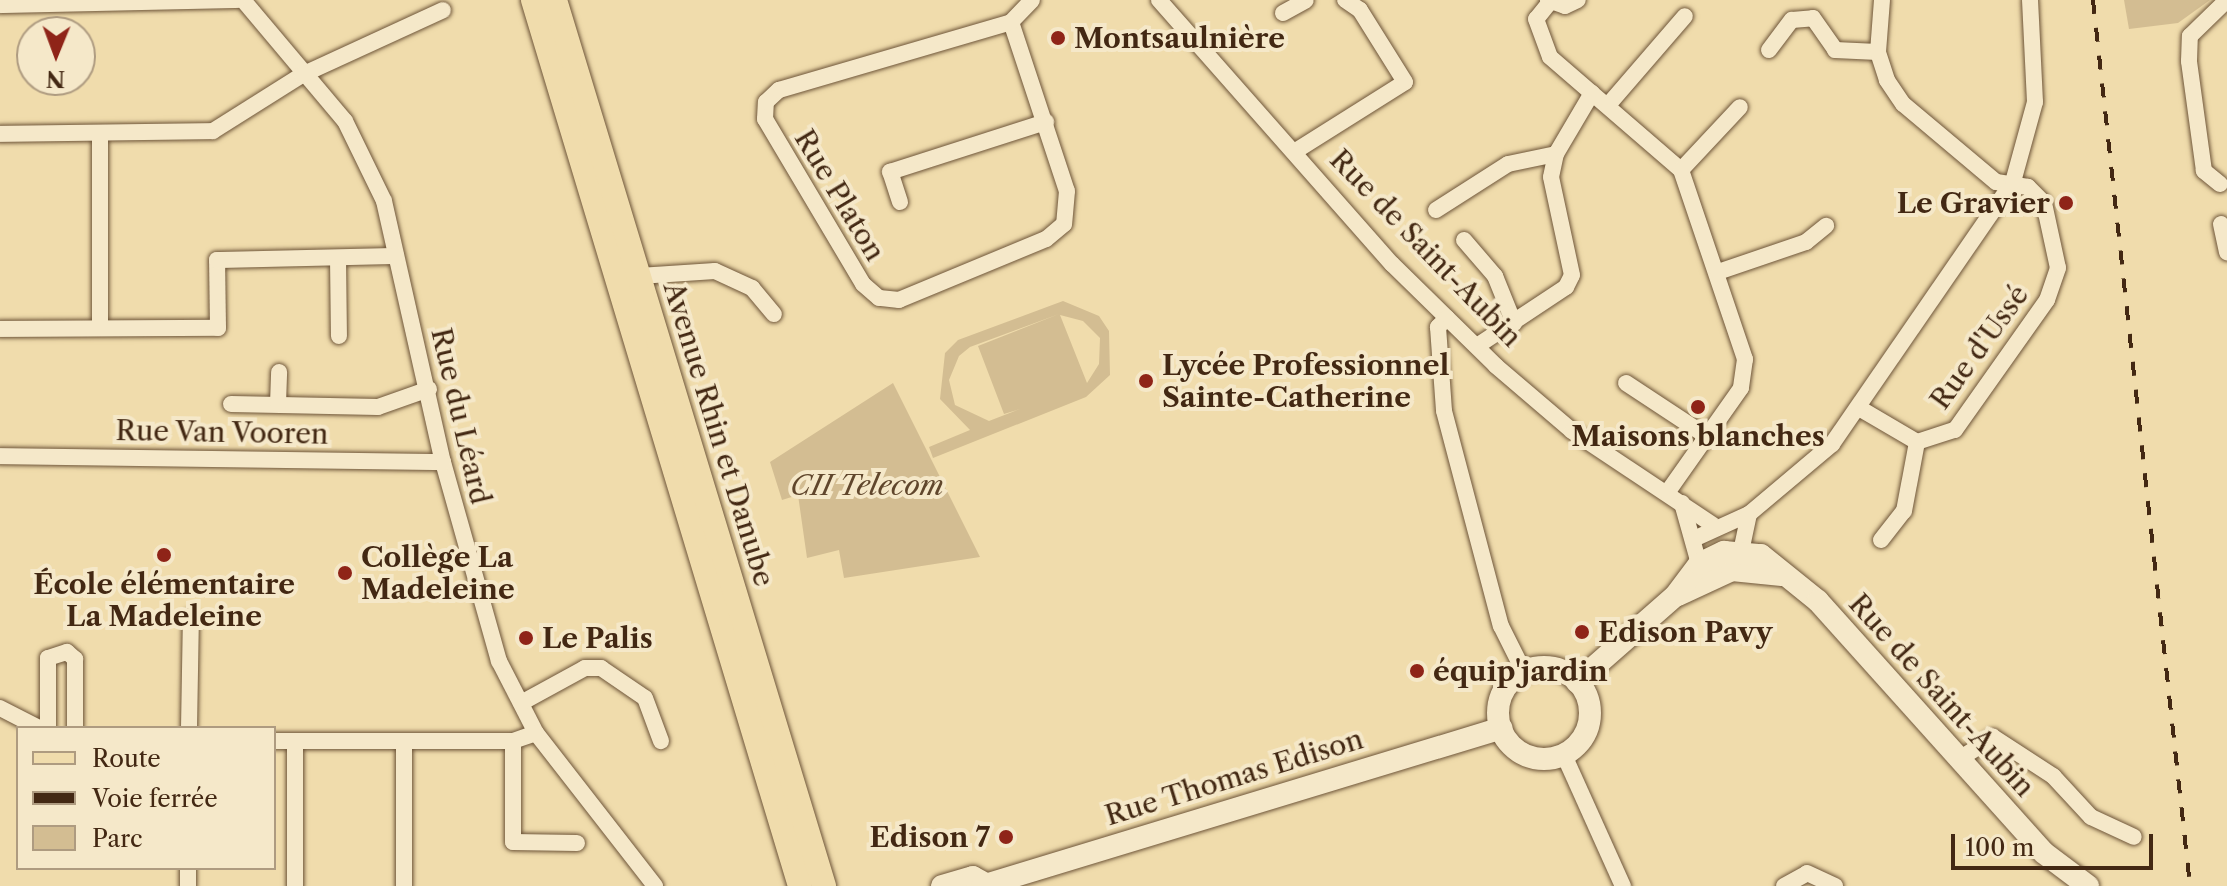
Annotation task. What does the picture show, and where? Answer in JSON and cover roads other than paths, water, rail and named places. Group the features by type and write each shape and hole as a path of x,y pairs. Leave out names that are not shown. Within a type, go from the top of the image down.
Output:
{"main road":[{"name":"Avenue Rhin et Danube","path":"533,0 800,886"},
{"name":"Avenue Rhin et Danube","path":"555,0 824,886"}],"street":[{"path":"0,5 240,0"},
{"name":"Rue du Léard","path":"240,0 345,121 384,201 429,389 443,462 480,608 536,733 655,886"},
{"name":"Rue Platon","path":"1011,22 1067,191 1064,224 1046,239 899,300 879,298 863,284 765,119 766,102 779,90 1011,22 1032,0"},
{"name":"Rue de Saint-Aubin","path":"1159,0 1447,318 1572,431 1713,525"},
{"path":"1283,13 1306,0"},
{"path":"1294,152 1405,82 1360,10 1345,0"},
{"path":"1578,0 1549,1 1536,19 1543,47 1681,170 1718,272 1745,376 1667,493"},
{"path":"1769,50 1792,20 1813,18 1835,50 1878,52 1882,0"},
{"path":"1696,538 1713,525 1749,514 1832,444 2013,182 2035,102 2030,0"},
{"path":"2220,184 2204,171 2189,61 2190,36 2227,0"},
{"path":"0,134 213,131 302,75 443,10"},
{"path":"1609,104 1685,16"},
{"name":"Rue d'Ussé","path":"1859,408 1917,442 1955,430 2053,287 2050,215 2028,187 2013,182 1996,182 1903,104 1878,52"},
{"path":"1477,346 1514,323 1572,275 1551,177 1556,154 1592,93"},
{"path":"1681,170 1740,107"},
{"path":"900,202 890,172 1046,122"},
{"path":"100,134 100,328"},
{"path":"1436,210 1527,156 1556,154"},
{"path":"2221,224 2227,252"},
{"path":"1718,272 1806,242 1826,226"},
{"path":"1464,240 1495,276 1514,323"},
{"path":"0,329 218,328 217,260 396,256"},
{"path":"338,258 339,336"},
{"path":"639,276 715,271 752,288 774,314"},
{"path":"1447,318 1438,327 1444,411 1501,626 1524,672"},
{"path":"278,404 279,372"},
{"path":"1626,383 1705,435"},
{"path":"231,404 378,407 429,389"},
{"name":"Rue d'Ussé","path":"1881,540 1904,511 1917,442"},
{"name":"Rue Van Vooren","path":"0,456 443,462"},
{"path":"1682,503 1696,538 1699,564"},
{"path":"1675,596 1732,570 1745,551 1749,514"},
{"path":"1577,682 1675,596 1699,564 1745,551"},
{"name":"Rue de Saint-Aubin","path":"1745,551 1787,576 1818,601 2044,853 2088,886"},
{"path":"1699,564 1787,576"},
{"path":"189,726 191,617"},
{"path":"48,726 48,658 67,652 75,659 75,726"},
{"path":"521,703 585,668 601,668 645,698 661,741"},
{"path":"1552,668 1577,682 1589,723 1564,755 1523,755 1502,728 1502,693 1524,672 1552,668"},
{"path":"0,708 35,726"},
{"name":"Rue Thomas Edison","path":"942,886 973,877 983,885 1502,728"},
{"path":"276,741 513,741 536,733"},
{"path":"1958,760 1993,737 2053,776 2091,817 2134,837"},
{"path":"295,741 295,886"},
{"path":"404,741 404,886"},
{"path":"513,741 513,842 577,843"},
{"path":"1564,755 1623,886"},
{"path":"1784,886 1807,873 1835,886"}],"railway":[{"path":"2093,0 2190,886"}],"place":[{"name":"Montsaulnière","path":"1058,38"},
{"name":"Le Gravier","path":"2066,203"},
{"name":"Lycée Professionnel Sainte-Catherine","path":"1146,381"},
{"name":"Maisons blanches","path":"1698,407"},
{"name":"École élémentaire La Madeleine","path":"164,555"},
{"name":"Collège La Madeleine","path":"345,573"},
{"name":"Edison Pavy","path":"1582,632"},
{"name":"Le Palis","path":"526,638"},
{"name":"équip'jardin","path":"1417,671"},
{"name":"Edison 7","path":"1006,837"}],"park label":[{"name":"CII Telecom","path":"867,485"}]}
